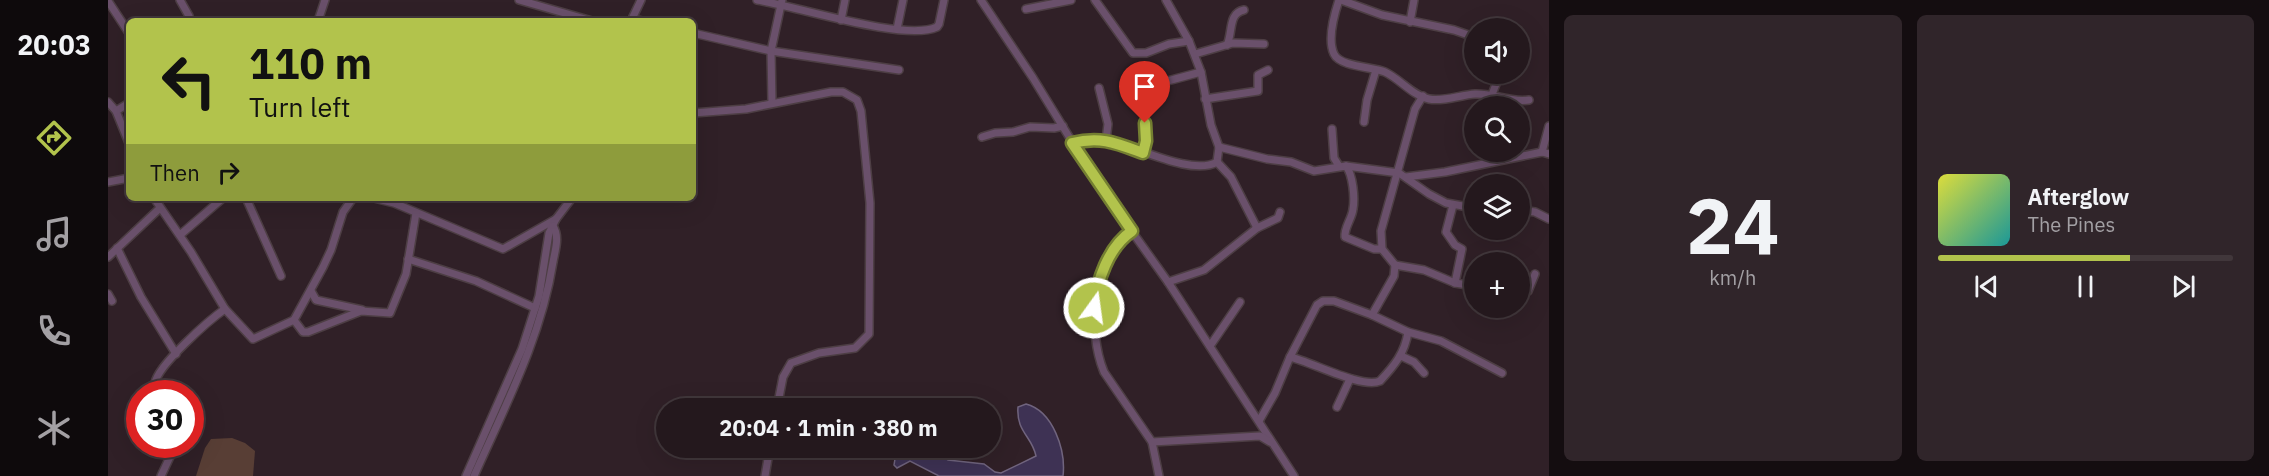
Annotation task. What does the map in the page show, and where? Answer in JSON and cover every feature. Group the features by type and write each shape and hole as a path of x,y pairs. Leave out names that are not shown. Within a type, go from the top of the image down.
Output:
{"street":[{"path":"180,0 189,16"},
{"path":"319,18 325,0"},
{"path":"519,0 582,18"},
{"path":"633,18 641,0"},
{"path":"757,0 781,2 841,20 897,29 929,30 937,27 944,0"},
{"path":"841,20 845,0"},
{"path":"897,29 903,0"},
{"path":"981,0 1072,143 1168,282 1294,476"},
{"path":"1026,9 1071,0"},
{"path":"1095,0 1133,53 1146,53 1169,44 1189,40"},
{"path":"1166,0 1189,40 1201,72 1205,99 1219,147 1217,162"},
{"path":"1464,34 1410,22 1343,0 1333,22 1334,55 1350,64 1392,76 1423,96 1437,99 1478,94 1487,96"},
{"path":"1410,22 1414,0"},
{"path":"108,1 126,28"},
{"path":"772,104 771,51 781,2"},
{"path":"1227,45 1231,35 1233,16 1244,10"},
{"path":"696,34 771,51 899,70"},
{"path":"1195,54 1227,45 1264,44"},
{"path":"1205,99 1258,91 1258,75 1268,70"},
{"path":"1364,122 1367,100 1376,70"},
{"path":"1134,90 1201,72"},
{"path":"1099,88 1108,124 1106,140"},
{"path":"696,113 746,109 831,92 843,92 857,100 861,111 870,203 869,334 855,348 819,353 791,363 783,377 779,398"},
{"path":"1372,315 1394,276 1395,267 1382,249 1381,231 1402,175 1415,109 1423,96"},
{"path":"108,102 116,111 126,136"},
{"path":"116,111 126,105"},
{"path":"1143,153 1146,141 1145,123"},
{"path":"982,137 1030,127 1063,126"},
{"path":"1219,147 1267,159 1291,162 1314,171 1342,166 1402,175 1445,172 1545,153 1549,126"},
{"path":"1332,129 1334,158 1350,173 1353,208 1346,226 1346,237 1374,249 1382,249"},
{"path":"1072,143 1106,140 1169,161 1210,166 1217,162"},
{"path":"1217,162 1231,177 1257,228"},
{"path":"1402,175 1429,194 1453,205 1464,207"},
{"path":"108,182 126,179"},
{"path":"156,201 180,235 225,309 253,339 294,320 331,250 343,212 351,201"},
{"path":"180,235 220,201"},
{"path":"247,201 281,276"},
{"path":"386,201 504,249 554,223"},
{"path":"466,476 522,349 536,308 548,237 554,223 570,201"},
{"path":"1453,205 1446,232 1455,245 1462,249 1455,283"},
{"path":"108,257 160,208"},
{"path":"1530,211 1549,219"},
{"path":"1168,282 1204,270 1257,228 1278,218 1280,212"},
{"path":"311,291 316,300 386,314 393,310 406,274 416,213"},
{"path":"474,476 540,322 557,238 554,223"},
{"path":"1132,231 1117,243 1102,276 1094,308 1096,333 1100,362 1104,372 1152,442 1159,476"},
{"path":"117,248 147,306 176,354"},
{"path":"408,259 476,281 536,308"},
{"path":"1395,267 1404,266 1424,270 1464,284"},
{"path":"1530,286 1535,274"},
{"path":"108,294 112,301"},
{"path":"1258,421 1275,393 1290,357 1317,305 1323,301 1334,301 1408,332 1447,344 1502,373"},
{"path":"1210,346 1240,302"},
{"path":"155,380 206,322 225,309"},
{"path":"294,320 303,332 308,332 363,310"},
{"path":"1290,357 1305,360 1350,379 1376,383 1401,356 1408,332"},
{"path":"1401,356 1414,362 1424,373"},
{"path":"1336,407 1350,379"},
{"path":"1152,442 1260,435 1273,444"},
{"path":"161,476 169,458"},
{"path":"765,476 768,458"}],"shaded area":[{"path":"1026,404 1035,408 1050,423 1060,444 1063,476 939,476 910,461 897,468 894,465 895,458 945,458 984,464 995,472 1001,473 1036,456 1019,422 1018,407"},
{"path":"232,438 245,443 255,451 253,476 196,476 202,458 204,458 205,448 211,439"}],"route":[{"path":"1094,308 1095,296 1117,243 1132,231 1072,143 1106,140 1143,153 1146,141 1145,123"}]}
